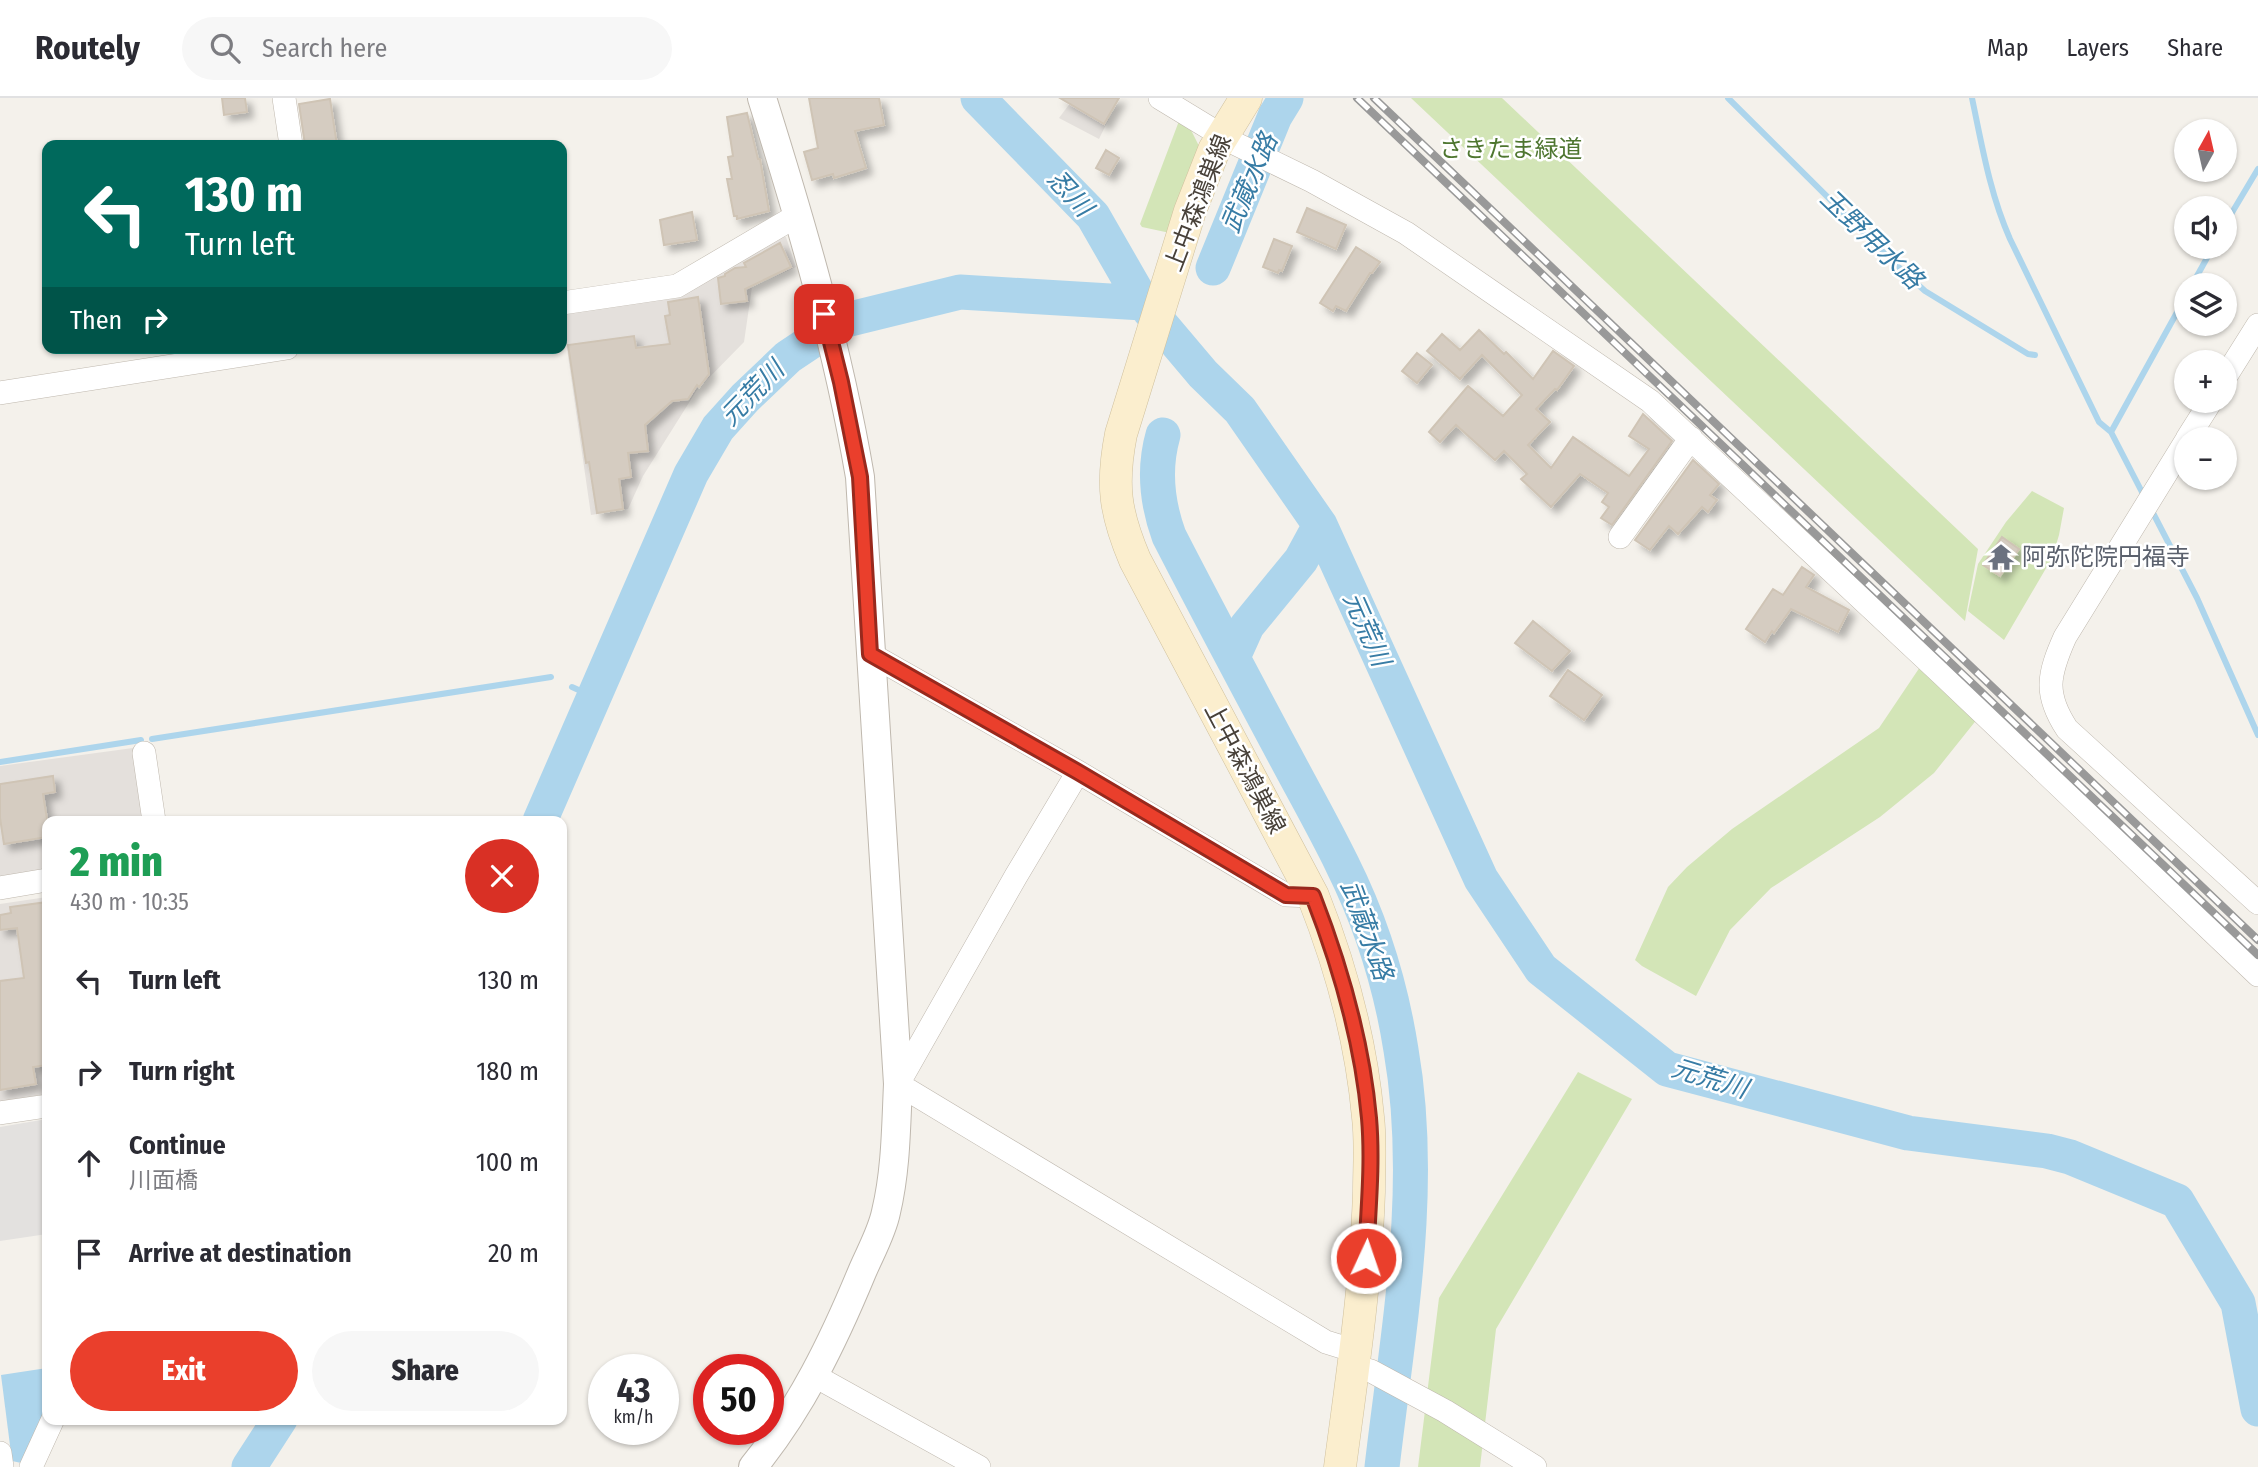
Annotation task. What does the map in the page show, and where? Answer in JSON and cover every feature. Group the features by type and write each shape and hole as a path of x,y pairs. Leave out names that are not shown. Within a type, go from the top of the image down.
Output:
{"main road":[{"name":"上中森鴻巣線","path":"1246,98 1230,140 1202,177 1176,253 1121,434 1115,471 1117,508 1135,560 1313,896 1334,948 1347,993 1369,1120 1366,1258 1360,1363 1340,1467"}],"street":[{"path":"284,98 290,140"},
{"path":"753,1467 791,1417 815,1376 843,1319 886,1216 894,1172 898,1084 860,477 824,314 798,215 762,98"},
{"path":"1160,98 1230,140 1347,199 1406,233 1650,401 2258,975"},
{"path":"567,302 677,286 798,215"},
{"path":"2237,358 2258,325"},
{"path":"0,393 249,354"},
{"path":"1620,537 1691,438"},
{"path":"2174,460 2065,638 2054,664 2050,684 2052,702 2067,729 2258,903"},
{"path":"870,654 1078,772 1286,895 1313,896"},
{"path":"144,753 153,816"},
{"path":"898,1084 1078,772"},
{"path":"0,888 42,881"},
{"path":"898,1084 1535,1467"},
{"path":"0,1113 42,1107"},
{"path":"815,1376 979,1467"},
{"path":"31,1467 50,1425"},
{"path":"0,1453 2,1467"}],"shaded area":[{"path":"1074,98 1119,98 1099,139 1059,118"},
{"path":"781,235 786,237 796,267 752,287 744,342 697,390 643,476 628,509 591,515 567,349 567,313 676,296"},
{"path":"133,748 143,816 42,816 42,871 0,878 0,766"},
{"path":"42,898 42,1095 0,1102 0,904"},
{"path":"42,1120 42,1235 0,1241 0,1127"}],"green space":[{"name":"さきたま緑道","path":"1411,98 1502,98 1978,549 1965,621"},
{"path":"1179,121 1190,128 1201,150 1170,233 1142,227 1140,224"},
{"path":"2032,491 2064,508 2059,535 2052,558 2004,640 1968,611 1978,564 2006,522"},
{"path":"1922,664 1978,718 1934,773 1880,817 1771,888 1730,930 1696,996 1635,960 1668,887 1687,867 1732,829 1879,728"},
{"path":"1578,1072 1632,1099 1496,1329 1480,1467 1418,1467 1439,1298"}],"water":[{"path":"42,1369 43,1425 26,1464 12,1461 1,1375"}],"building":[{"path":"222,98 245,98 247,112 224,115"},
{"path":"809,98 879,98 884,125 855,131 866,168 834,178 833,174 812,180 804,152 818,148"},
{"path":"1060,98 1119,98 1104,124"},
{"path":"330,99 336,140 304,140 299,104"},
{"path":"747,113 760,159 769,211 737,219 737,216 734,216 727,179 732,179 728,157 733,156 727,117"},
{"path":"1106,150 1119,158 1109,175 1096,168"},
{"path":"1307,208 1346,225 1336,249 1297,232"},
{"path":"692,212 697,240 664,245 660,220"},
{"path":"1274,239 1292,246 1282,271 1279,270 1278,273 1263,267"},
{"path":"780,243 791,267 745,289 747,301 721,304 718,278 735,268 746,267 744,263"},
{"path":"1356,247 1380,262 1346,311 1336,306 1333,311 1320,303"},
{"path":"698,297 709,374 699,387 697,385 688,399 672,401 645,425 648,451 628,453 631,477 619,479 623,509 597,513 589,462 586,463 568,345 634,336 636,348 670,344 665,316 670,315 668,302"},
{"path":"1479,330 1533,379 1553,351 1574,366 1557,390 1536,409 1550,422 1528,445 1551,468 1573,437 1629,476 1649,449 1629,436 1643,414 1672,441 1612,525 1601,518 1609,507 1602,502 1608,493 1580,474 1551,507 1521,479 1527,474 1504,451 1495,460 1456,425 1440,442 1429,432 1468,386 1503,416 1522,395 1482,355 1460,379 1427,351 1442,334 1460,350"},
{"path":"1417,353 1432,365 1417,383 1402,371"},
{"path":"1693,460 1719,484 1710,495 1717,500 1708,512 1702,507 1678,534 1669,526 1650,550 1635,540"},
{"path":"2002,537 2019,549 2000,576 1983,565"},
{"path":"1802,567 1814,575 1806,587 1849,610 1838,632 1791,609 1765,642 1746,629 1773,589 1783,595"},
{"path":"1533,621 1570,651 1552,671 1515,643"},
{"path":"1568,670 1602,695 1584,720 1550,696"},
{"path":"53,776 55,792 43,794 47,816 42,816 42,838 4,844 0,818 0,784"},
{"path":"42,903 42,1066 33,1067 36,1084 0,1090 0,981 24,978 17,928 0,930 0,915 11,913 10,907"}],"waterway":[{"name":"元荒川","path":"978,98 1093,216 1143,303 1203,374 1240,410 1320,525 1481,879 1541,969 1667,1069 1908,1133 2047,1151 2070,1157 2177,1201 2238,1303 2258,1409"},
{"name":"武蔵水路","path":"1213,268 1275,116 1286,98"},
{"name":"玉野用水路","path":"1728,98 1925,291 2028,354 2035,355"},
{"path":"1972,98 1992,187 2010,239 2099,422 2111,432 2144,496"},
{"path":"2237,204 2258,169"},
{"path":"2199,273 2206,259"},
{"name":"元荒川","path":"542,816 691,474 718,428 788,357 842,321 960,292 1143,303"},
{"path":"2111,432 2174,318"},
{"name":"武蔵水路","path":"1163,435 1157,474 1162,511 1169,536 1352,886 1379,955 1397,1026 1408,1102 1410,1206 1401,1311 1382,1467"},
{"path":"2151,509 2197,598 2258,735"},
{"path":"1233,657 1247,626 1301,560 1320,525"},
{"path":"152,739 551,677"},
{"path":"572,687 594,697"},
{"path":"0,762 141,740"},
{"name":"元荒川","path":"249,1467 276,1425"}],"railway":[{"path":"1357,98 2258,955"},
{"path":"1374,98 2258,940"}],"place":[{"name":"阿弥陀院円福寺","path":"2001,557"}],"route":[{"path":"824,314 860,477 870,654 1078,772 1286,895 1313,896 1334,948 1347,993 1363,1074 1369,1120 1366,1258"}],"water label":[{"name":"忍川","path":"1070,193"}]}
